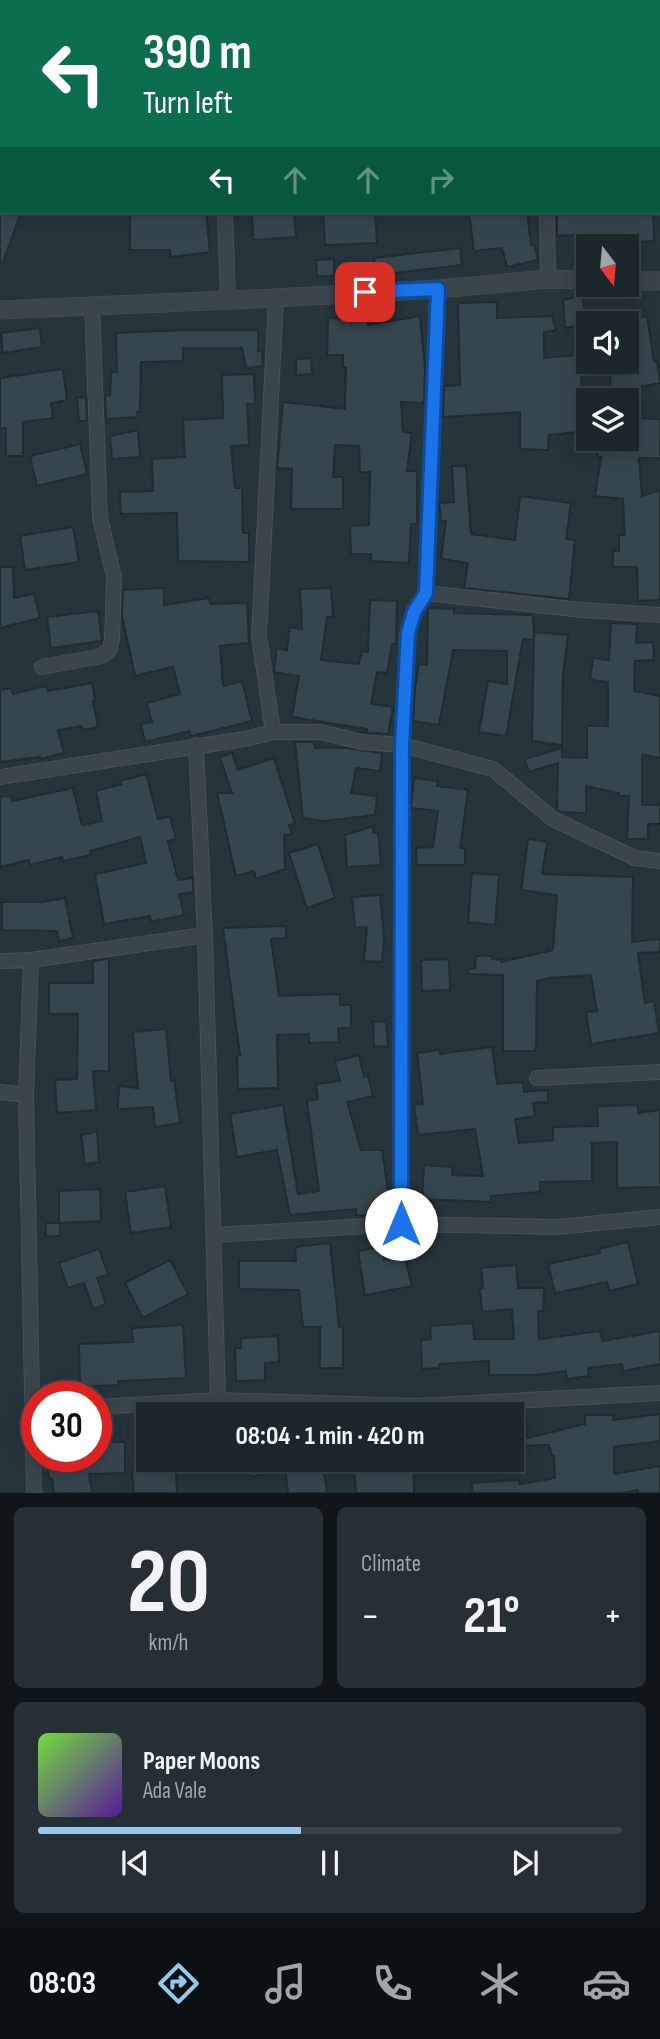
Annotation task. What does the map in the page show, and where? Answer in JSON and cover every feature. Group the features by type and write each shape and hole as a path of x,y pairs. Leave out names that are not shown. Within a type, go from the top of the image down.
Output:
{"street":[{"path":"225,214 228,299"},
{"path":"547,214 548,279"},
{"path":"0,310 276,298 438,289 548,279 576,280"},
{"path":"639,281 660,281"},
{"path":"401,1224 402,745 408,633 414,612 426,593 438,289"},
{"path":"273,732 259,636 276,298"},
{"path":"42,667 102,656 110,649 112,639 114,577 100,518 92,304"},
{"path":"426,593 582,610 660,615"},
{"path":"0,777 245,739 273,732 320,732 361,742 402,745 493,769 553,819 635,858 660,861"},
{"path":"196,745 205,935 218,1400"},
{"path":"0,961 31,961 205,935"},
{"path":"31,961 26,1095 34,1381"},
{"path":"537,1078 660,1072"},
{"path":"0,1092 26,1095"},
{"path":"214,1235 401,1224 558,1227 660,1217"},
{"path":"112,1406 218,1400 417,1406 660,1393"},
{"path":"34,1472 34,1493"}],"building":[{"path":"0,214 20,214 2,265"},
{"path":"130,214 206,214 210,252 171,257 170,250 130,250"},
{"path":"252,214 294,214 296,237 253,240"},
{"path":"323,214 375,214 377,243 325,245"},
{"path":"469,214 527,214 531,245 534,244 538,260 507,267 502,248 474,251"},
{"path":"557,214 653,214 654,241 639,242 639,234 557,236"},
{"path":"460,248 462,265 376,275 374,258"},
{"path":"334,259 334,276 317,276 316,260"},
{"path":"582,298 585,311 576,311 576,326 565,328 563,300"},
{"path":"497,302 497,318 552,316 556,330 544,332 544,358 576,355 576,374 581,374 582,388 576,388 576,432 549,435 548,450 520,449 520,412 443,417 444,386 460,385 458,303"},
{"path":"420,316 425,369 424,403 401,402 403,432 412,433 407,471 417,471 417,524 411,524 409,563 371,561 371,554 351,554 350,526 369,525 370,472 360,472 359,446 335,445 333,477 343,477 343,509 291,509 292,469 277,468 283,402 345,409 346,367 343,367 343,355 327,355 328,318 368,320 368,325"},
{"path":"647,316 660,383 638,388 611,388 610,374 639,374 639,317"},
{"path":"40,328 42,347 3,353 1,333"},
{"path":"258,330 258,351 262,351 263,366 246,368 242,348 183,348 183,361 141,362 140,412 137,412 137,417 106,419 105,396 110,395 111,372 117,372 116,333"},
{"path":"311,358 312,374 296,375 296,359"},
{"path":"63,369 67,400 51,403 53,418 23,422 23,456 6,456 6,428 0,429 0,378"},
{"path":"254,374 255,404 247,404 249,445 231,446 235,488 242,488 243,533 249,533 249,562 178,561 177,513 121,514 120,492 153,491 152,459 185,457 183,420 223,418 222,375"},
{"path":"86,397 87,421 79,421 77,398"},
{"path":"639,418 660,419 660,458 639,458 642,496 660,490 660,600 638,601 637,567 613,567 613,551 619,551 619,535 625,535 623,499 595,496 601,457 598,457 598,451 639,451"},
{"path":"138,430 140,457 112,459 110,436"},
{"path":"80,444 87,474 37,486 30,456"},
{"path":"452,466 466,466 471,534 515,540 520,496 571,503 566,539 575,540 569,599 464,588 468,563 441,559 446,521 441,521 439,503 454,502"},
{"path":"73,527 79,562 25,570 20,536"},
{"path":"0,567 13,567 14,598 34,594 40,618 0,628"},
{"path":"164,588 164,605 209,598 210,604 247,603 249,643 220,646 223,686 242,681 252,721 191,736 190,731 145,742 141,724 152,722 147,703 180,694 173,667 135,676 122,615 123,590"},
{"path":"331,588 333,617 327,617 321,660 359,664 362,651 368,652 370,600 397,601 396,644 392,644 387,673 377,672 371,704 393,707 388,734 360,732 367,729 292,717 299,676 274,672 277,648 287,650 290,627 302,629 300,589"},
{"path":"428,608 454,609 454,613 533,615 534,640 523,639 506,736 479,732 488,681 507,684 507,651 453,650 439,725 413,721 419,664 427,665"},
{"path":"98,611 102,641 51,648 47,617"},
{"path":"611,623 637,624 636,643 653,642 654,660 635,661 634,691 660,696 660,758 642,755 642,805 660,805 660,824 648,824 648,839 627,839 629,796 619,796 619,793 586,786 586,813 560,812 557,809 558,763 529,772 525,759 562,748 562,757 587,758 587,726 608,726 608,682 590,680 593,658 609,660"},
{"path":"534,632 568,635 563,674 562,745 532,741"},
{"path":"92,683 98,727 83,730 82,726 58,730 64,753 40,759 0,762 0,690 11,688 13,694 46,686 48,691"},
{"path":"295,742 314,742 315,748 345,748 382,753 380,771 356,768 351,793 377,796 375,815 323,821 303,818"},
{"path":"232,753 238,770 274,758 295,824 289,825 292,834 284,835 285,869 256,879 254,871 236,876 217,793 232,793 220,757"},
{"path":"146,774 158,819 170,816 176,839 168,841 178,880 193,878 193,892 179,894 184,915 151,922 150,916 104,924 95,874 146,863 140,837 90,851 91,855 63,861 62,857 30,865 29,860 0,867 0,797 11,796 12,801 73,788 82,825 102,821 96,791"},
{"path":"414,778 438,781 437,786 468,790 460,848 465,848 465,865 417,865 416,848 433,847 438,811 411,808"},
{"path":"374,826 373,833 378,833 381,865 347,867 345,835"},
{"path":"528,839 547,842 542,874 633,877 632,942 660,939 660,952 638,953 645,1003 654,1001 659,1033 591,1044 586,1012 597,1011 591,975 549,978 537,981 536,1051 503,1051 503,975 468,974 467,970 475,968 476,956 492,956 492,959 501,962 553,950 557,895 521,890"},
{"path":"318,844 335,898 307,908 289,853"},
{"path":"472,873 499,875 495,925 468,922"},
{"path":"380,895 384,938 382,962 364,961 367,927 355,928 352,897"},
{"path":"65,898 73,938 59,941 57,931 2,930 2,902 42,902"},
{"path":"286,926 286,938 271,939 279,996 340,994 340,1005 351,1005 351,1028 338,1028 339,1042 309,1043 309,1034 277,1035 278,1088 238,1089 237,1055 240,1055 223,928"},
{"path":"109,959 109,1071 93,1071 96,1110 57,1113 55,1080 77,1079 78,1014 49,1014 49,983 93,983 93,961"},
{"path":"449,959 450,990 422,991 421,960"},
{"path":"386,1021 388,1046 374,1047 373,1022"},
{"path":"166,1029 171,1081 174,1080 180,1123 155,1127 153,1107 118,1109 119,1086 138,1088 133,1032"},
{"path":"492,1047 497,1084 523,1082 524,1092 548,1090 548,1102 533,1103 535,1116 515,1119 519,1143 553,1140 553,1127 598,1126 597,1106 638,1105 638,1113 660,1110 660,1187 617,1188 617,1142 592,1143 592,1181 540,1182 540,1192 491,1196 491,1202 422,1199 424,1165 452,1167 452,1175 483,1176 475,1129 418,1135 414,1105 423,1104 417,1053 439,1050 440,1054"},
{"path":"359,1055 364,1077 368,1076 373,1096 347,1102 361,1150 382,1150 390,1204 370,1205 371,1215 357,1216 356,1209 290,1215 277,1150 237,1157 230,1114 283,1105 298,1194 319,1191 307,1101 318,1099 316,1084 340,1081 335,1061"},
{"path":"97,1132 99,1162 85,1164 81,1135"},
{"path":"165,1186 171,1227 131,1233 125,1192"},
{"path":"100,1189 101,1221 59,1223 59,1191"},
{"path":"46,1223 60,1223 60,1236 46,1236"},
{"path":"628,1242 638,1284 609,1291 607,1282 555,1293 548,1264 600,1253 599,1249"},
{"path":"330,1243 339,1327 343,1327 343,1368 320,1368 320,1327 303,1327 299,1290 239,1289 239,1261 296,1261 295,1247"},
{"path":"382,1247 384,1260 404,1255 412,1286 365,1295 358,1251"},
{"path":"99,1249 108,1275 97,1278 106,1304 93,1309 84,1283 68,1288 59,1263"},
{"path":"170,1260 188,1294 143,1318 125,1283"},
{"path":"516,1265 518,1288 544,1288 543,1311 538,1311 539,1339 600,1331 602,1341 660,1331 660,1364 623,1371 622,1364 588,1368 589,1376 567,1379 566,1371 535,1375 489,1375 489,1361 439,1364 439,1368 422,1369 421,1340 431,1339 430,1326 473,1323 474,1339 514,1339 512,1309 482,1312 480,1288 483,1288 481,1268"},
{"path":"183,1325 186,1378 118,1381 118,1385 112,1385 112,1381 80,1381 79,1344 133,1342 132,1328"},
{"path":"278,1336 279,1362 265,1363 265,1380 236,1381 235,1348 241,1348 241,1338"},
{"path":"660,1414 660,1441 614,1447 614,1474 660,1466 660,1493 638,1493 638,1490 621,1493 472,1493 472,1483 519,1480 520,1484 555,1478 554,1456 549,1445 524,1446 524,1419 527,1438 585,1424 585,1415 613,1415 613,1420"},
{"path":"112,1442 125,1442 125,1473 89,1474 92,1493 54,1493 52,1478 49,1478 49,1472 112,1472"},
{"path":"132,1472 176,1472 177,1493 134,1493"},
{"path":"250,1472 272,1472 251,1477"},
{"path":"285,1472 324,1472 327,1493 288,1493"},
{"path":"354,1472 413,1472 414,1493 356,1493"}],"route":[{"path":"365,292 438,289 426,593 414,612 408,633 402,745 401,1224"}]}
